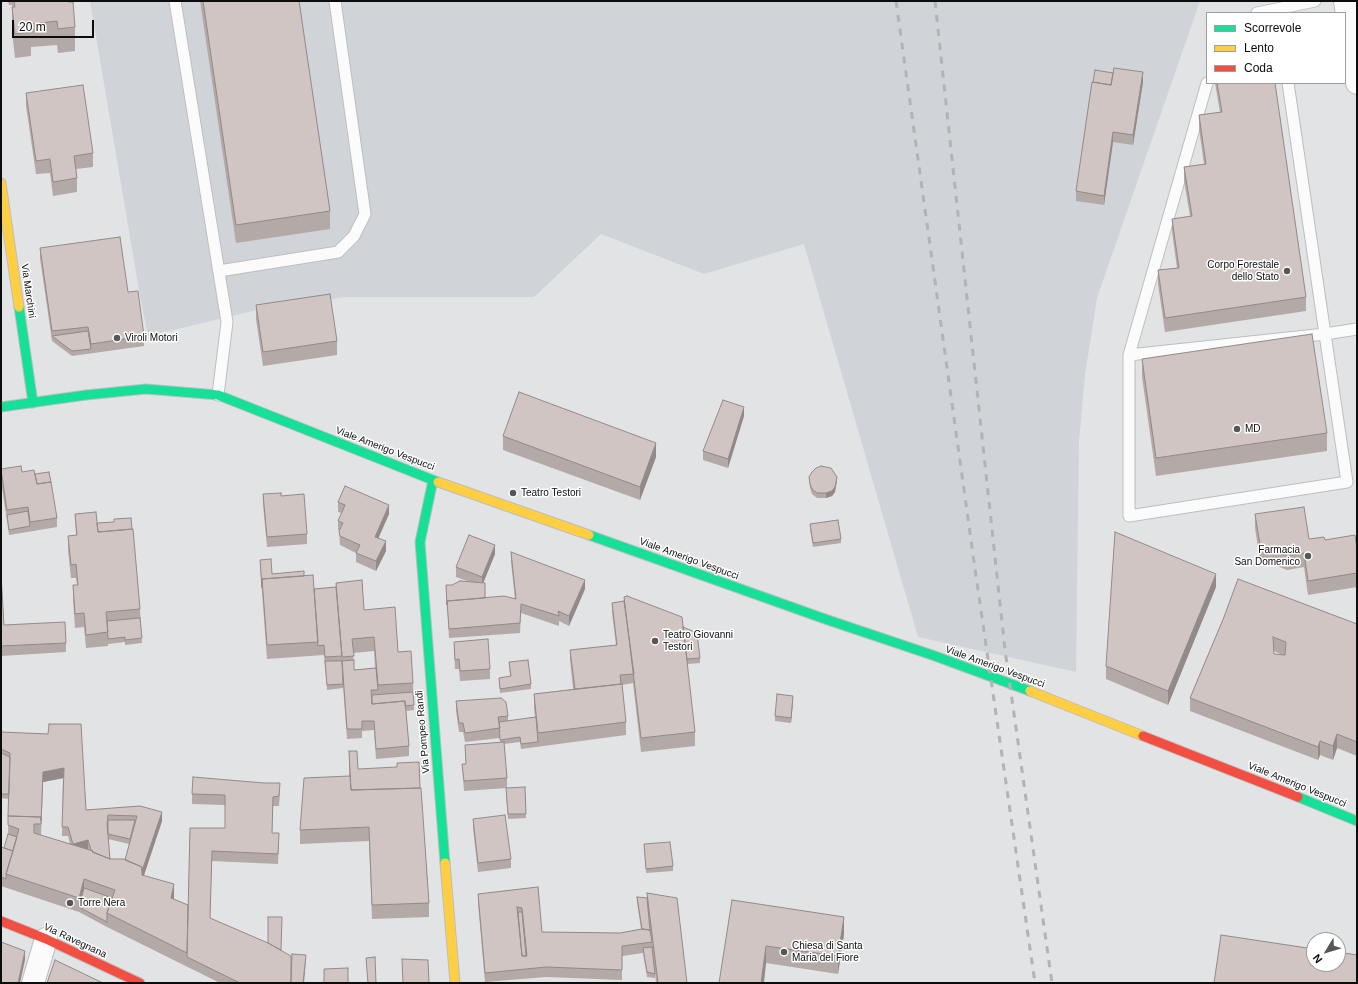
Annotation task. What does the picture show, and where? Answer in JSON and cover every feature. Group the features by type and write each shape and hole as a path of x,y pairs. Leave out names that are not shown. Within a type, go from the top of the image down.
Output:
{"main road":[{"name":"Via Marchini","path":"1,183 33,403"},
{"name":"Viale Amerigo Vespucci","path":"1,407 86,395 146,389 218,395 433,480 810,614 936,656 1069,706 1357,821"},
{"name":"Via Pompeo Randi","path":"433,480 420,542 455,983"},
{"name":"Via Ravegnana","path":"1,922 46,939 140,983"}],"street":[{"path":"1345,1 1357,83"},
{"path":"33,983 46,939"}],"lane":[{"path":"175,1 227,322 218,395"},
{"path":"219,271 338,252 354,236 365,214 335,1"},
{"path":"1262,12 1315,1"},
{"path":"1207,84 1129,355 1129,516 1346,482 1288,84"},
{"path":"1129,355 1325,334 1357,329"}],"shaded area":[{"path":"90,1 1200,1 1097,298 1085,375 1079,442 1076,672 918,637 804,244 704,274 601,234 534,297 346,297 257,310 148,336"}],"building":[{"path":"14,1 73,2 75,27 58,29 57,21 31,24 31,32 15,34 12,7 15,7"},
{"path":"203,1 299,1 330,211 236,225"},
{"path":"1114,68 1143,72 1133,135 1113,132 1104,196 1076,191 1092,82 1111,85"},
{"path":"1095,70 1113,73 1111,85 1093,82"},
{"path":"1217,84 1275,84 1306,297 1165,318 1158,270 1179,268 1172,219 1192,216 1184,167 1206,164 1199,115 1222,112"},
{"path":"83,85 93,153 74,156 77,178 53,182 50,159 36,161 26,93"},
{"path":"120,237 128,292 138,291 144,336 91,344 88,327 52,331 40,248"},
{"path":"330,294 337,341 263,352 256,305"},
{"path":"88,331 91,349 72,351 52,336"},
{"name":"MD","path":"1312,334 1327,433 1156,458 1142,359"},
{"path":"519,392 656,443 640,487 503,436"},
{"path":"723,400 744,407 728,459 703,451"},
{"path":"21,466 22,472 34,470 37,484 51,482 57,518 30,522 28,507 7,510 1,469"},
{"path":"821,466 831,468 837,477 835,487 832,491 826,493 817,493 812,489 810,484 809,477 812,472"},
{"path":"49,472 51,482 37,484 35,474"},
{"path":"345,486 389,505 375,537 386,541 376,561 356,553 360,545 340,536 339,531 343,523 338,521 345,505 338,502"},
{"path":"281,493 281,496 304,494 307,534 267,537 263,494"},
{"name":"Farmacia San Domenico","path":"1304,507 1309,539 1324,537 1325,540 1355,535 1357,549 1357,573 1308,581 1304,553 1287,556 1260,545 1255,514"},
{"path":"28,511 30,526 9,530 7,515"},
{"path":"96,512 98,532 133,529 140,609 106,612 108,632 86,635 84,613 75,614 73,585 78,585 76,564 71,565 68,536 77,535 75,514"},
{"path":"131,518 132,529 98,532 97,523 114,522 114,519"},
{"path":"838,520 841,539 813,543 810,524"},
{"path":"1115,532 1216,574 1168,691 1106,666"},
{"path":"469,535 495,545 482,577 456,567"},
{"path":"511,552 585,580 569,616 558,611 559,616 521,604 520,623 449,629 447,601 504,596 516,599"},
{"path":"271,559 272,574 304,571 304,576 262,579 262,588 260,560"},
{"path":"1,574 4,625 65,622 66,643 1,646"},
{"path":"313,575 318,642 267,645 262,579"},
{"path":"1238,579 1357,624 1357,742 1337,734 1333,746 1320,741 1318,747 1190,698 1224,617","holes":["1273,637 1286,642 1285,655 1274,654"]},
{"path":"362,580 364,610 395,607 398,652 411,651 413,683 378,685 374,637 352,639 354,656 342,657 336,583"},
{"path":"460,581 485,583 485,598 447,601 447,605 446,585 452,585"},
{"path":"336,587 342,656 325,657 324,645 318,646 314,589"},
{"path":"627,596 682,617 695,732 641,738 624,597"},
{"path":"624,601 634,674 620,675 621,684 575,689 570,650 617,645 612,603"},
{"path":"140,618 142,638 125,640 125,637 108,639 107,621"},
{"path":"683,627 697,633 700,658 687,659"},
{"path":"488,639 490,669 460,671 459,659 455,660 454,642"},
{"path":"354,660 354,670 376,668 378,690 371,690 372,704 405,701 409,746 376,749 374,721 362,721 362,729 347,729 342,661"},
{"path":"528,660 531,684 500,689 499,678 511,676 509,662"},
{"path":"325,661 342,661 343,684 327,685"},
{"path":"622,684 626,722 538,733 534,694"},
{"path":"413,692 414,705 405,706 405,701 372,704 372,695"},
{"path":"777,694 793,696 791,718 775,716"},
{"path":"501,698 506,702 508,716 498,717 500,728 465,733 463,723 459,723 456,701"},
{"path":"536,717 538,742 521,744 520,737 500,740 499,722"},
{"path":"49,724 81,724 86,810 140,806 162,812 142,871 142,867 125,860 137,816 108,815 107,824 110,859 93,852 88,840 73,844 68,827 62,827 64,768 43,772 41,821 41,817 8,816 10,753 1,749 1,732 48,734"},
{"path":"504,742 507,778 464,781 462,764 466,764 465,745"},
{"path":"349,751 357,751 358,769 397,767 397,763 419,762 420,788 351,790"},
{"path":"1,753 10,757 9,794 1,794"},
{"path":"350,776 351,790 421,788 429,903 372,905 369,827 300,830 304,778"},
{"path":"193,777 280,783 279,796 273,797 272,833 279,833 278,854 212,851 210,918 268,943 291,956 291,983 240,983 187,957 190,828 225,828 225,795 192,794"},
{"path":"525,787 526,814 508,814 506,788"},
{"path":"505,815 511,859 478,863 473,819"},
{"path":"8,816 41,817 41,824 34,824 34,833 93,851 92,852 110,859 124,859 142,867 142,875 174,884 171,898 188,905 187,953 107,913 115,890 84,879 79,898 6,874 19,829 8,825"},
{"path":"108,820 135,820 130,839 108,834"},
{"path":"8,834 17,837 13,851 4,848"},
{"path":"670,842 673,866 646,869 644,844"},
{"path":"1,847 13,851 6,874 6,879 1,877"},
{"path":"538,887 542,932 620,933 642,929 650,930 652,942 622,946 622,970 546,967 485,973 478,894","holes":["517,907 522,908 527,956 522,956"]},
{"path":"84,888 112,898 107,913 107,922 79,907"},
{"path":"647,893 677,898 687,983 658,983"},
{"path":"637,897 647,898 650,930 642,929"},
{"name":"Chiesa di Santa Maria del Fiore","path":"732,900 844,917 838,956 766,946 761,983 719,983"},
{"path":"518,912 522,912 526,956 522,956"},
{"path":"268,917 282,917 281,950 268,943"},
{"path":"1221,935 1306,948 1306,972 1346,972 1346,953 1357,955 1357,983 1214,983"},
{"path":"1,942 25,951 18,983 1,983"},
{"path":"652,947 655,974 647,972 643,948"},
{"path":"292,954 306,955 303,983 291,983"},
{"path":"375,957 376,983 368,983 366,958"},
{"path":"402,959 428,960 429,983 403,983"},
{"path":"55,960 103,983 47,983"},
{"path":"348,968 348,983 324,983 324,969"}],"railway":[{"path":"896,1 976,576 1035,983"},
{"path":"935,1 1005,650 1052,983"}],"traffic: fast":[{"path":"19,307 33,403"},
{"path":"1,407 86,395 146,389 218,395 438,482"},
{"path":"433,480 420,542 445,863"},
{"path":"589,535 825,619 935,656 1030,691"},
{"path":"1298,797 1357,821"}],"traffic: slow":[{"path":"1,183 19,307"},
{"path":"438,482 589,535"},
{"path":"1030,691 1143,736"},
{"path":"445,863 455,983"}],"traffic: jam":[{"path":"1143,736 1298,797"},
{"path":"1,921 46,939 140,983"}],"place":[{"name":"Corpo Forestale dello Stato","path":"1287,271"},
{"name":"Viroli Motori","path":"117,338"},
{"name":"MD","path":"1237,429"},
{"name":"Teatro Testori","path":"513,493"},
{"name":"Farmacia San Domenico","path":"1308,556"},
{"name":"Teatro Giovanni Testori","path":"655,641"},
{"name":"Torre Nera","path":"70,903"},
{"name":"Chiesa di Santa Maria del Fiore","path":"784,952"}]}
